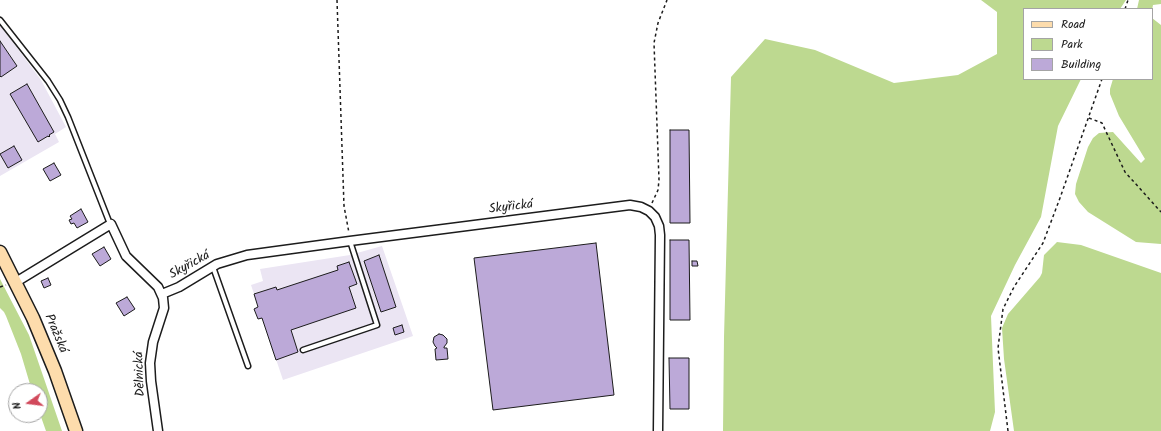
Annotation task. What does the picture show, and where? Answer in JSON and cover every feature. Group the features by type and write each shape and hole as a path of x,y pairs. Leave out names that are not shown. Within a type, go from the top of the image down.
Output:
{"main road":[{"name":"Pražská","path":"0,252 33,318 55,371 76,431"}],"street":[{"name":"Skyřická","path":"162,294 179,287 213,266 230,259 247,255 630,206 641,207 649,210"},
{"path":"649,210 657,221 660,235 658,431"},
{"path":"16,282 110,224 126,256 156,284 162,294"},
{"name":"Dělnická","path":"158,431 150,363 153,342 164,308 162,294"}],"lane":[{"path":"0,20 48,81 60,100 110,224"},
{"path":"303,350 377,325 350,241"},
{"path":"213,266 248,366"}],"path":[{"path":"337,0 344,206 350,241"},
{"path":"649,210 656,195 659,180 654,48 656,29 667,0"},
{"path":"1008,431 998,348 1003,309 1014,287 1043,243 1102,80"},
{"path":"1089,118 1102,123 1125,172 1161,212"}],"shaded area":[{"path":"0,25 41,80 66,127 55,134 59,142 0,176"},
{"path":"382,246 413,336 283,380 251,285 263,281 260,269 350,255"}],"green space":[{"path":"981,0 1126,0 1121,8 1023,8 1023,80 1081,80 1058,126 1041,217 1015,265 991,316 995,412 990,431 723,431 731,77 765,39 815,50 894,83 958,75 997,54 997,12"},
{"path":"1139,0 1161,0 1161,4 1153,5 1152,8 1137,8"},
{"path":"1153,19 1161,25 1161,244 1136,242 1088,212 1079,202 1075,194 1076,184 1088,147 1093,138 1099,133 1113,132 1141,163 1145,159 1119,116 1110,94 1113,80 1153,80"},
{"path":"1057,242 1081,245 1161,273 1161,431 1014,431 1004,359 1002,328 1008,314 1040,277 1042,273 1044,255"},
{"path":"0,279 29,335 46,383 30,383 21,354 6,316 0,308"},
{"path":"48,390 62,431 46,431 43,423 48,423"}],"building":[{"path":"0,41 17,66 1,77 0,76"},
{"path":"27,84 54,132 49,135 49,137 48,136 38,142 10,94"},
{"path":"670,130 689,130 690,223 670,223"},
{"path":"14,146 22,160 8,168 0,154"},
{"path":"54,163 61,175 50,181 43,169"},
{"path":"81,209 88,222 77,228 74,223 71,224 69,220 72,219 70,216"},
{"path":"670,240 689,240 690,320 670,320"},
{"path":"596,243 614,395 493,410 474,258"},
{"path":"104,247 111,259 100,266 92,254"},
{"path":"379,255 396,307 381,312 364,261"},
{"path":"692,261 697,261 698,266 692,266"},
{"path":"349,262 357,284 349,287 356,308 291,330 298,352 276,360 262,318 258,319 254,309 258,307 254,294 276,287 277,290 338,270 337,266"},
{"path":"48,278 51,285 44,288 41,281"},
{"path":"127,297 135,309 124,316 116,303"},
{"path":"402,325 404,332 395,335 393,328"},
{"path":"439,334 443,335 447,339 447,343 444,348 447,348 448,359 436,360 435,349 437,348 433,342 434,337"},
{"path":"669,358 689,358 689,409 670,409"}]}
